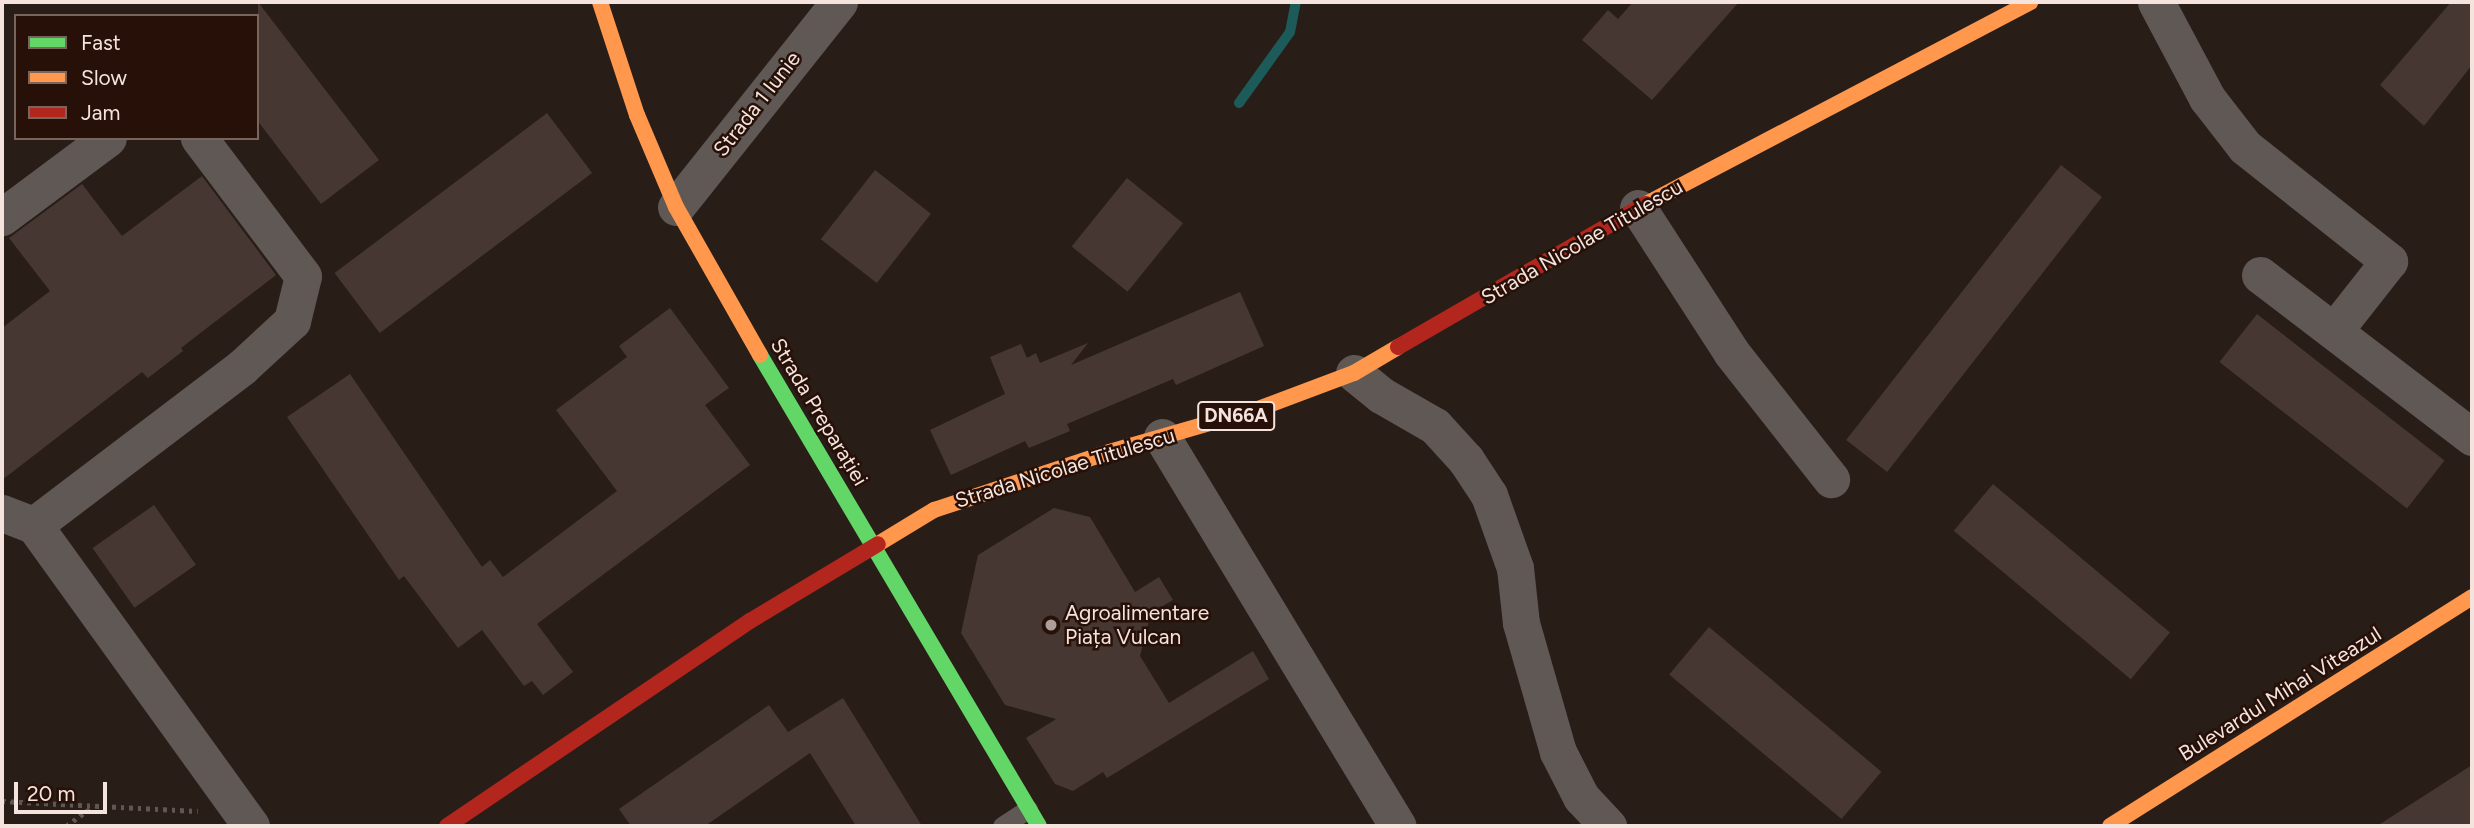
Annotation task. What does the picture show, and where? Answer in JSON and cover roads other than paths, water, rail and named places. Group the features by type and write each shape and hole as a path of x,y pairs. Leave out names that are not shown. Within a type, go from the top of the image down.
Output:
{"main road":[{"name":"Strada Preparației","path":"600,2 637,115 676,207 717,282 1039,826"},
{"name":"Strada Nicolae Titulescu","path":"447,826 715,644 873,544 951,503 1280,402 1354,373 1639,208 2016,5"},
{"name":"Bulevardul Mihai Viteazul","path":"2110,826 2472,597"}],"street":[{"name":"Strada 1 Iunie","path":"676,207 839,2"},
{"path":"2156,2 2207,98 2245,147 2389,261 2334,331"},
{"path":"2,217 105,140"},
{"path":"201,140 303,276 292,321 242,367 18,519 246,820"},
{"path":"1639,208 1731,352 1831,479"},
{"path":"2260,275 2472,437"},
{"path":"1354,373 1381,395 1435,426 1466,460 1489,495 1515,568 1521,622 1558,752 1581,797 1608,826"},
{"path":"1162,437 1398,826"}],"lane":[{"path":"1002,826 1028,809"}],"waterway":[{"path":"1239,103 1290,32 1296,2"}],"place":[{"name":"Agroalimentare Piața Vulcan","path":"1051,625"}]}
